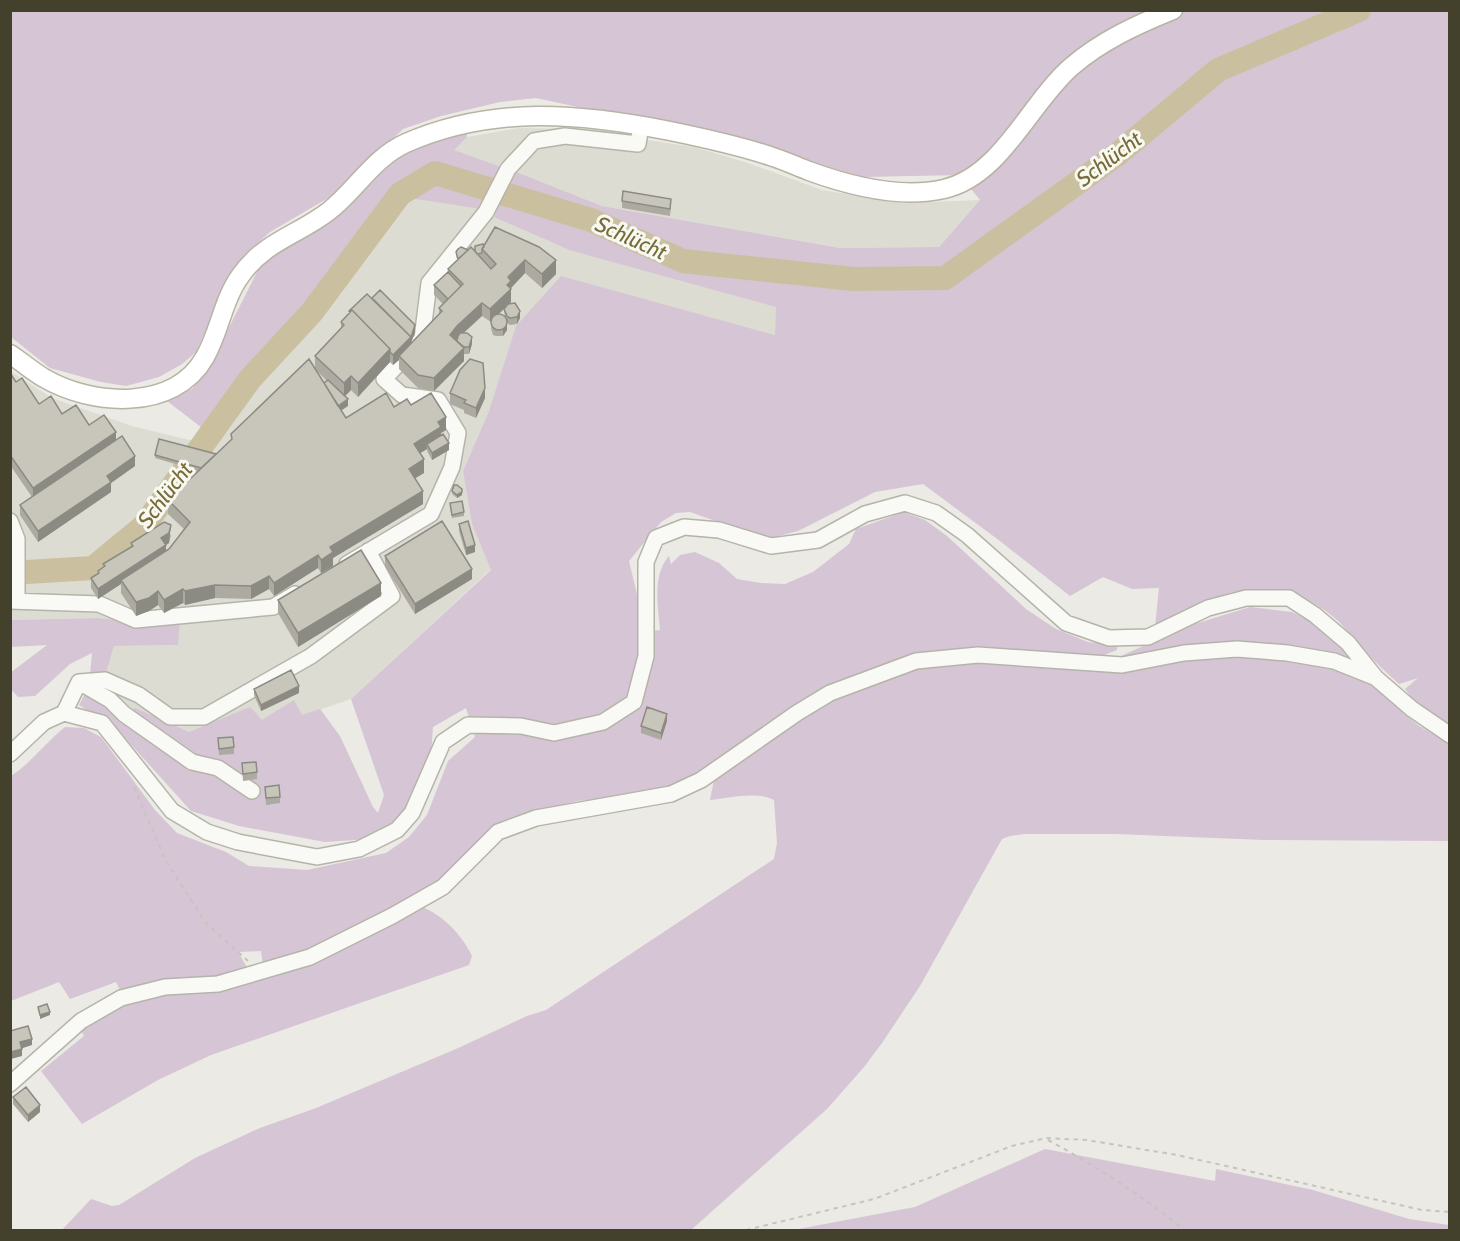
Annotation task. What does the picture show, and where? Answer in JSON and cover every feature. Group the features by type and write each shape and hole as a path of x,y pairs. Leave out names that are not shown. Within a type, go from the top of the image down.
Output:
{"main road":[{"path":"10,354 45,379 70,389 98,396 130,399 160,394 176,387 187,379 204,360 240,276 258,254 275,242 305,228 328,212 389,152 407,143 473,122 537,115 591,118 727,143 774,156 810,172 859,186 887,191 923,192 945,189 977,175 998,153 1046,92 1071,67 1118,34 1173,10"}],"street":[{"path":"330,573 431,514 452,466 458,433 438,400 402,395 384,379 422,339 429,284 486,212 508,168 534,141 565,136 638,144 641,126"},
{"path":"63,713 102,723 172,811 207,832 238,842 317,857 359,849 398,830 412,813 443,742 468,725 521,726 554,733 603,722 634,702 646,656 646,562 656,538 684,527 719,530 771,546 818,540 865,514 905,502 936,513 967,535 1066,623 1108,638 1148,637 1208,608 1246,598 1289,598 1315,615 1347,643 1376,678 1412,709 1449,735"},
{"path":"10,521 17,539 18,561 14,600 99,604 136,620 273,607 311,585"},
{"path":"79,682 105,680 139,695 170,717 204,717 311,656 392,596 369,551"},
{"path":"10,1084 81,1021 121,998 165,987 218,984 310,957 392,916 443,887 498,832 536,818 671,794 700,780 830,693 916,661 978,655 1122,665 1184,653 1237,649 1287,653 1334,661 1376,678"},
{"path":"10,754 44,722 63,713 79,682"},
{"path":"79,682 110,699 124,714 192,762 218,768 252,791"}],"path":[{"path":"132,782 165,859 206,922 259,971"},
{"path":"746,1230 874,1199 1012,1146 1046,1138 1086,1140 1177,1155 1422,1210 1449,1212"},
{"path":"1046,1138 1143,1198 1184,1230"}],"shaded area":[{"path":"11,11 1449,11 1449,725 1414,701 1405,689 1418,678 1399,684 1341,624 1316,605 1302,598 1272,590 1241,590 1217,597 1155,627 1159,588 1132,589 1103,577 1070,596 923,484 875,492 798,531 766,539 690,512 676,513 661,522 629,561 646,632 660,630 657,601 658,581 669,556 671,564 680,555 695,552 719,563 737,579 785,584 813,572 849,544 856,529 904,512 925,520 947,536 1026,609 1056,629 1088,642 1117,645 1117,650 1102,656 965,649 929,651 902,661 721,759 669,792 577,801 508,819 421,897 310,954 263,965 261,951 238,952 248,969 219,978 122,994 116,982 70,999 59,982 11,1001 11,776 65,727 84,728 101,737 155,810 177,833 226,852 249,866 307,870 386,853 409,837 427,815 448,761 475,737 466,708 433,727 431,754 404,817 369,839 325,842 239,826 191,811 117,729 79,705 89,686 92,653 70,664 35,696 18,697 11,689 10,673 47,645 11,647 11,620 98,618 142,622 180,619 178,645 114,646 98,700 120,716 135,708 189,732 250,707 262,720 294,700 302,715 320,709 340,736 373,807 378,813 384,795 351,699 491,570 472,524 463,471 489,411 516,326 561,276 775,335 776,307 572,251 494,217 514,171 602,206 840,248 939,247 980,200 960,175 863,177 754,145 536,98 500,102 441,116 403,129 335,194 270,232 244,255 223,291 196,352 182,364 159,377 126,386 101,382 50,368 11,337"},
{"path":"467,127 467,137 454,150 501,167 481,209 410,198 304,331 210,434 167,401 192,389 208,369 258,270 279,250 404,149"},
{"path":"519,128 573,129 694,147 748,163 822,190 902,203 980,200 939,247 840,248 602,206 514,171 572,251 777,307 775,335 561,277 489,411 463,471 472,524 491,569 351,699 170,761 98,699 114,646 177,645 142,622 97,618 11,620 10,371 52,398 132,426 210,445 410,198 453,150 467,137"},
{"path":"1250,607 1292,612 1319,625 1361,665 1310,652 1112,660 1188,626"},
{"path":"1231,654 1298,659 1347,671 1374,687 1419,726 1449,742 1449,841 1264,840 1116,834 1024,834 1002,839 920,986 864,1067 827,1109 691,1230 62,1230 91,1199 112,1206 119,1205 195,1158 260,1128 316,1108 456,1049 527,1016 546,1010 774,859 777,843 774,800 751,796 710,800 714,780 797,719 824,705 900,673 931,665 985,662 1120,672"},
{"path":"422,907 445,921 458,934 472,956 469,965 211,1055 158,1080 82,1124 41,1071 84,1036 79,1027 125,1003 144,996 166,992 226,988 250,983 316,958"},
{"path":"1045,1149 1215,1181 1216,1169 1313,1190 1409,1219 1449,1225 1449,1230 793,1230 915,1207"}],"building":[{"path":"623,191 671,199 670,209 622,201"},
{"path":"495,227 539,247 556,260 542,274 525,260 508,277 511,281 507,285 511,289 490,309 482,303 450,335 464,348 434,378 418,375 399,356 442,311 439,308 463,284 448,269 471,247 491,269 496,264 482,249"},
{"path":"483,244 482,253 477,254 475,246"},
{"path":"461,247 468,250 458,259 456,252"},
{"path":"448,272 461,286 448,299 434,285"},
{"path":"380,290 415,325 411,337 372,298"},
{"path":"367,294 411,337 393,355 390,349 352,310 349,311"},
{"path":"515,303 520,311 517,317 510,318 504,309 508,304"},
{"path":"352,310 390,349 358,383 351,376 344,383 315,356 344,325 341,322"},
{"path":"499,314 507,322 499,330 491,322"},
{"path":"460,333 467,333 472,337 469,347 464,347 457,341"},
{"path":"309,359 346,418 386,393 394,407 407,399 411,405 431,393 446,417 438,422 441,427 414,444 424,459 409,469 423,491 330,547 333,552 321,560 318,555 274,583 269,576 251,586 215,585 185,591 183,589 164,600 158,591 149,598 136,602 121,580 169,549 190,522 168,500 232,439 231,434"},
{"path":"470,359 483,363 485,388 476,408 464,403 466,400 450,393 460,370"},
{"path":"10,373 16,382 22,378 39,404 51,396 62,414 76,405 89,425 104,415 116,432 33,488 10,455"},
{"path":"328,380 348,399 338,406 324,383"},
{"path":"443,434 449,443 432,453 427,444"},
{"path":"122,436 135,456 107,476 111,482 38,531 20,505"},
{"path":"159,439 216,454 201,468 155,455"},
{"path":"454,485 462,489 462,492 457,495 452,491"},
{"path":"462,501 464,512 452,515 450,503"},
{"path":"442,521 472,569 415,604 385,556"},
{"path":"468,521 475,545 466,548 459,524"},
{"path":"164,522 171,525 169,533 161,538 166,545 98,589 91,578 105,566 103,564 133,546 131,543"},
{"path":"361,550 381,583 298,633 278,600"},
{"path":"291,670 299,686 261,705 254,689"},
{"path":"647,707 667,714 661,733 641,726"},
{"path":"233,737 234,747 219,749 218,738"},
{"path":"256,762 257,772 243,774 242,763"},
{"path":"279,785 280,797 266,798 265,787"},
{"path":"47,1004 50,1012 40,1015 38,1007"},
{"path":"28,1026 32,1039 20,1042 22,1049 11,1052 10,1031"},
{"path":"26,1087 40,1105 28,1115 13,1097"}],"waterway":[{"name":"Schlücht","path":"10,573 93,568 144,526 250,379 312,312 400,194 435,173 591,220 683,261 853,279 945,278 1119,153 1218,70 1359,10"}]}
